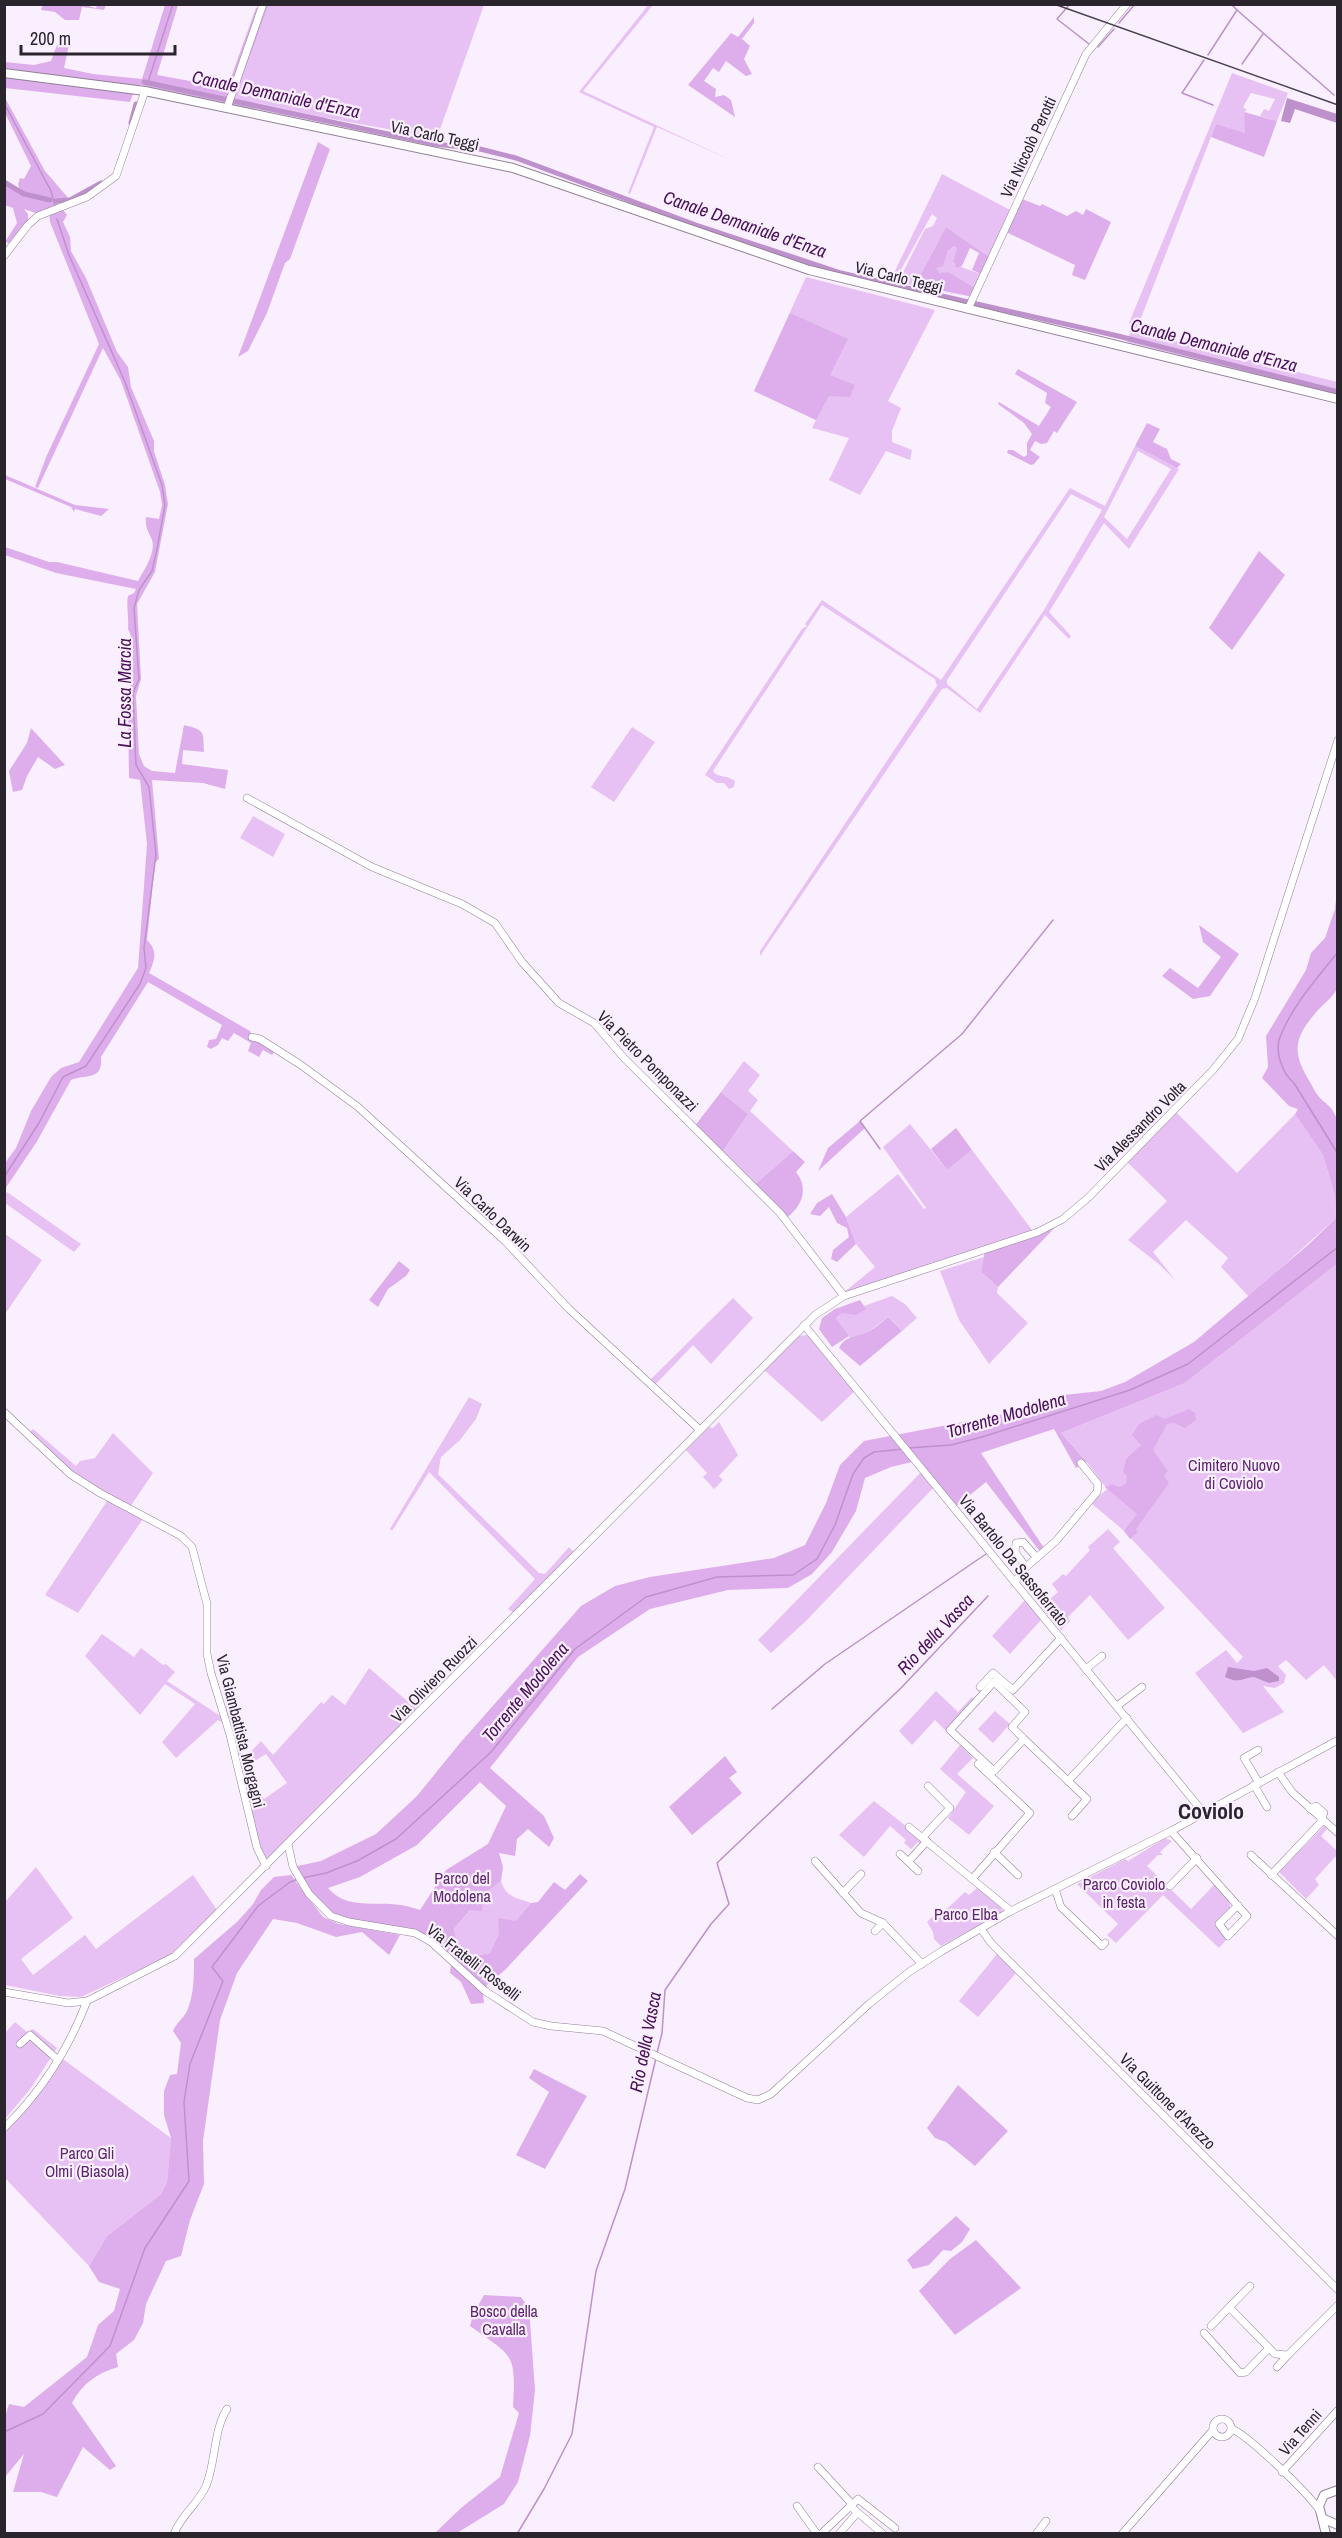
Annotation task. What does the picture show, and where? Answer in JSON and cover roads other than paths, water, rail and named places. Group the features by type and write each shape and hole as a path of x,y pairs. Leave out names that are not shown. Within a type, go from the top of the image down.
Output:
{"main road":[{"name":"Via Carlo Teggi","path":"4,73 145,91 227,105 513,168 809,270 970,303 1338,399"},
{"path":"1326,2534 1319,2506 1324,2495 1338,2490"},
{"path":"1322,2515 1338,2525 1332,2534"}],"street":[{"path":"227,105 263,4"},
{"name":"Via Niccolò Perotti","path":"970,303 1086,54 1127,4"},
{"path":"4,256 38,216 87,197 116,176 145,91"},
{"name":"Via Alessandro Volta","path":"844,1296 1038,1232 1063,1219 1095,1190 1213,1070 1238,1039 1255,999 1310,830 1318,814 1324,782 1338,740"},
{"name":"Via Pietro Pomponazzi","path":"247,798 372,867 462,904 495,923 522,962 559,1003 594,1023 624,1058 780,1213 844,1296"},
{"name":"Via Carlo Darwin","path":"252,1036 301,1065 358,1107 506,1242 569,1310 700,1430"},
{"name":"Via Oliviero Ruozzi","path":"4,1992 68,2003 87,2001 175,1956 804,1325 827,1306 844,1296"},
{"name":"Via Bartolo Da Sassoferrato","path":"804,1325 1203,1812"},
{"name":"Via Giambattista Morgagni","path":"4,1412 70,1474 100,1493 181,1536 192,1546 207,1604 208,1663 230,1735 257,1848 266,1866"},
{"path":"1015,1582 1026,1567 1056,1541 1098,1490 1098,1484 1081,1463"},
{"path":"1026,1567 1014,1550 1016,1543 1023,1542 1037,1558"},
{"path":"980,1687 993,1672 1013,1690 1061,1638"},
{"path":"1086,1669 1102,1656"},
{"path":"1024,1739 994,1771 950,1730 994,1682 1025,1712 1012,1727 1087,1798 1072,1816"},
{"path":"1117,1707 1142,1687"},
{"path":"1068,1781 1127,1718"},
{"name":"Via Fratelli Rosselli","path":"288,1844 294,1866 309,1894 331,1916 349,1922 410,1931 423,1937 485,1991 533,2022 603,2031 747,2098 764,2098 868,2004 922,1964 1011,1911 1171,1831 1338,1740"},
{"path":"1258,1750 1244,1758 1267,1807"},
{"path":"973,1878 1030,1813 978,1764"},
{"path":"1278,1772 1292,1792 1338,1833"},
{"path":"909,1861 950,1808 928,1786"},
{"path":"1271,1875 1322,1820"},
{"path":"909,1827 1011,1911"},
{"path":"1171,1831 1238,1905"},
{"path":"994,1852 1018,1875"},
{"path":"900,1854 918,1871"},
{"name":"Via Fratelli Rosselli","path":"277,1855 294,1866"},
{"path":"1251,1856 1338,1936"},
{"path":"1170,1886 1197,1858"},
{"path":"815,1861 861,1913 883,1923 922,1964"},
{"path":"843,1893 861,1874"},
{"path":"1055,1889 1061,1907 1102,1946 1105,1944"},
{"path":"875,1931 883,1923"},
{"name":"Via Guittone d'Arezzo","path":"981,1929 989,1941 1338,2290"},
{"path":"4,2128 27,2105 58,2060 87,2001"},
{"path":"20,2044 30,2035 58,2060"},
{"path":"1211,2326 1250,2286"},
{"path":"1277,2367 1338,2305"},
{"path":"1229,2307 1275,2354 1288,2355"},
{"path":"1204,2333 1240,2373 1246,2372 1269,2348"},
{"path":"174,2534 178,2524 206,2486 226,2409"},
{"name":"Via Tenni","path":"1282,2472 1338,2409"},
{"path":"1122,2534 1204,2442 1215,2433 1216,2421 1228,2420 1231,2431"},
{"path":"1231,2431 1245,2436 1302,2490 1322,2515"},
{"path":"1215,2433 1225,2437 1231,2431"},
{"path":"818,2467 857,2513 883,2534"},
{"path":"1302,2490 1315,2496 1324,2495"},
{"path":"797,2506 819,2534 858,2499 895,2528"},
{"path":"839,2534 857,2513"},
{"path":"1036,2534 1046,2521"}],"waterway":[{"path":"148,82 173,4"},
{"path":"1070,4 1057,19 1089,44"},
{"path":"1119,23 1135,4"},
{"path":"1208,55 1237,10 1231,4"},
{"path":"1237,10 1334,95"},
{"path":"1098,47 1114,29"},
{"path":"1242,64 1263,34"},
{"path":"1204,60 1182,93 1213,105"},
{"name":"Canale Demaniale d'Enza","path":"144,82 435,144 480,149 516,158 696,225 841,273 1118,336 1338,392"},
{"name":"La Fossa Marcia","path":"4,103 51,191 55,206"},
{"name":"Canale Demaniale d'Enza","path":"131,123 136,104"},
{"name":"Canale Demaniale d'Enza","path":"4,182 24,194 50,200"},
{"name":"Canale Demaniale d'Enza","path":"56,201 70,200 101,183"},
{"name":"La Fossa Marcia","path":"4,1177 39,1123 63,1077 86,1066 140,984 146,968 144,948 156,854 149,787 136,765 133,693 139,679 134,608 139,590 152,571 165,505 162,485 125,382 69,255 57,219"},
{"path":"880,1149 860,1121 962,1034 1053,920"},
{"name":"Torrente Modolena","path":"1338,952 1291,1014 1278,1043 1279,1056 1286,1074 1294,1083 1338,1154"},
{"name":"Torrente Modolena","path":"908,1448 951,1445 982,1437 1130,1390 1188,1364 1338,1247"},
{"name":"Torrente Modolena","path":"302,1878 326,1873 357,1861 396,1839 491,1752 575,1649 646,1597 717,1577 793,1575 817,1559 835,1525 853,1474 864,1458 874,1452 903,1449"},
{"path":"772,1709 825,1664 986,1554"},
{"name":"Rio della Vasca","path":"657,2053 662,2033 665,1990 711,1924 729,1904 717,1863 901,1688 988,1596"},
{"name":"Torrente Modolena","path":"4,2432 43,2414 110,2346 145,2248 189,2181 184,2102 190,2064 223,1981 212,1967 258,1906 290,1882 298,1879"},
{"name":"Rio della Vasca","path":"517,2534 544,2489 572,2434 596,2271 625,2189 656,2058"}],"railway":[{"path":"1054,4 1338,105"}],"district":[{"name":"Coviolo","path":"1211,1811"}],"park label":[{"name":"Cimitero Nuovo di Coviolo","path":"1234,1474"},
{"name":"Parco del Modolena","path":"462,1887"},
{"name":"Parco Coviolo in festa","path":"1124,1893"},
{"name":"Parco Elba","path":"966,1914"},
{"name":"Parco Gli Olmi (Biasola)","path":"87,2162"},
{"name":"Bosco della Cavalla","path":"504,2320"}]}
